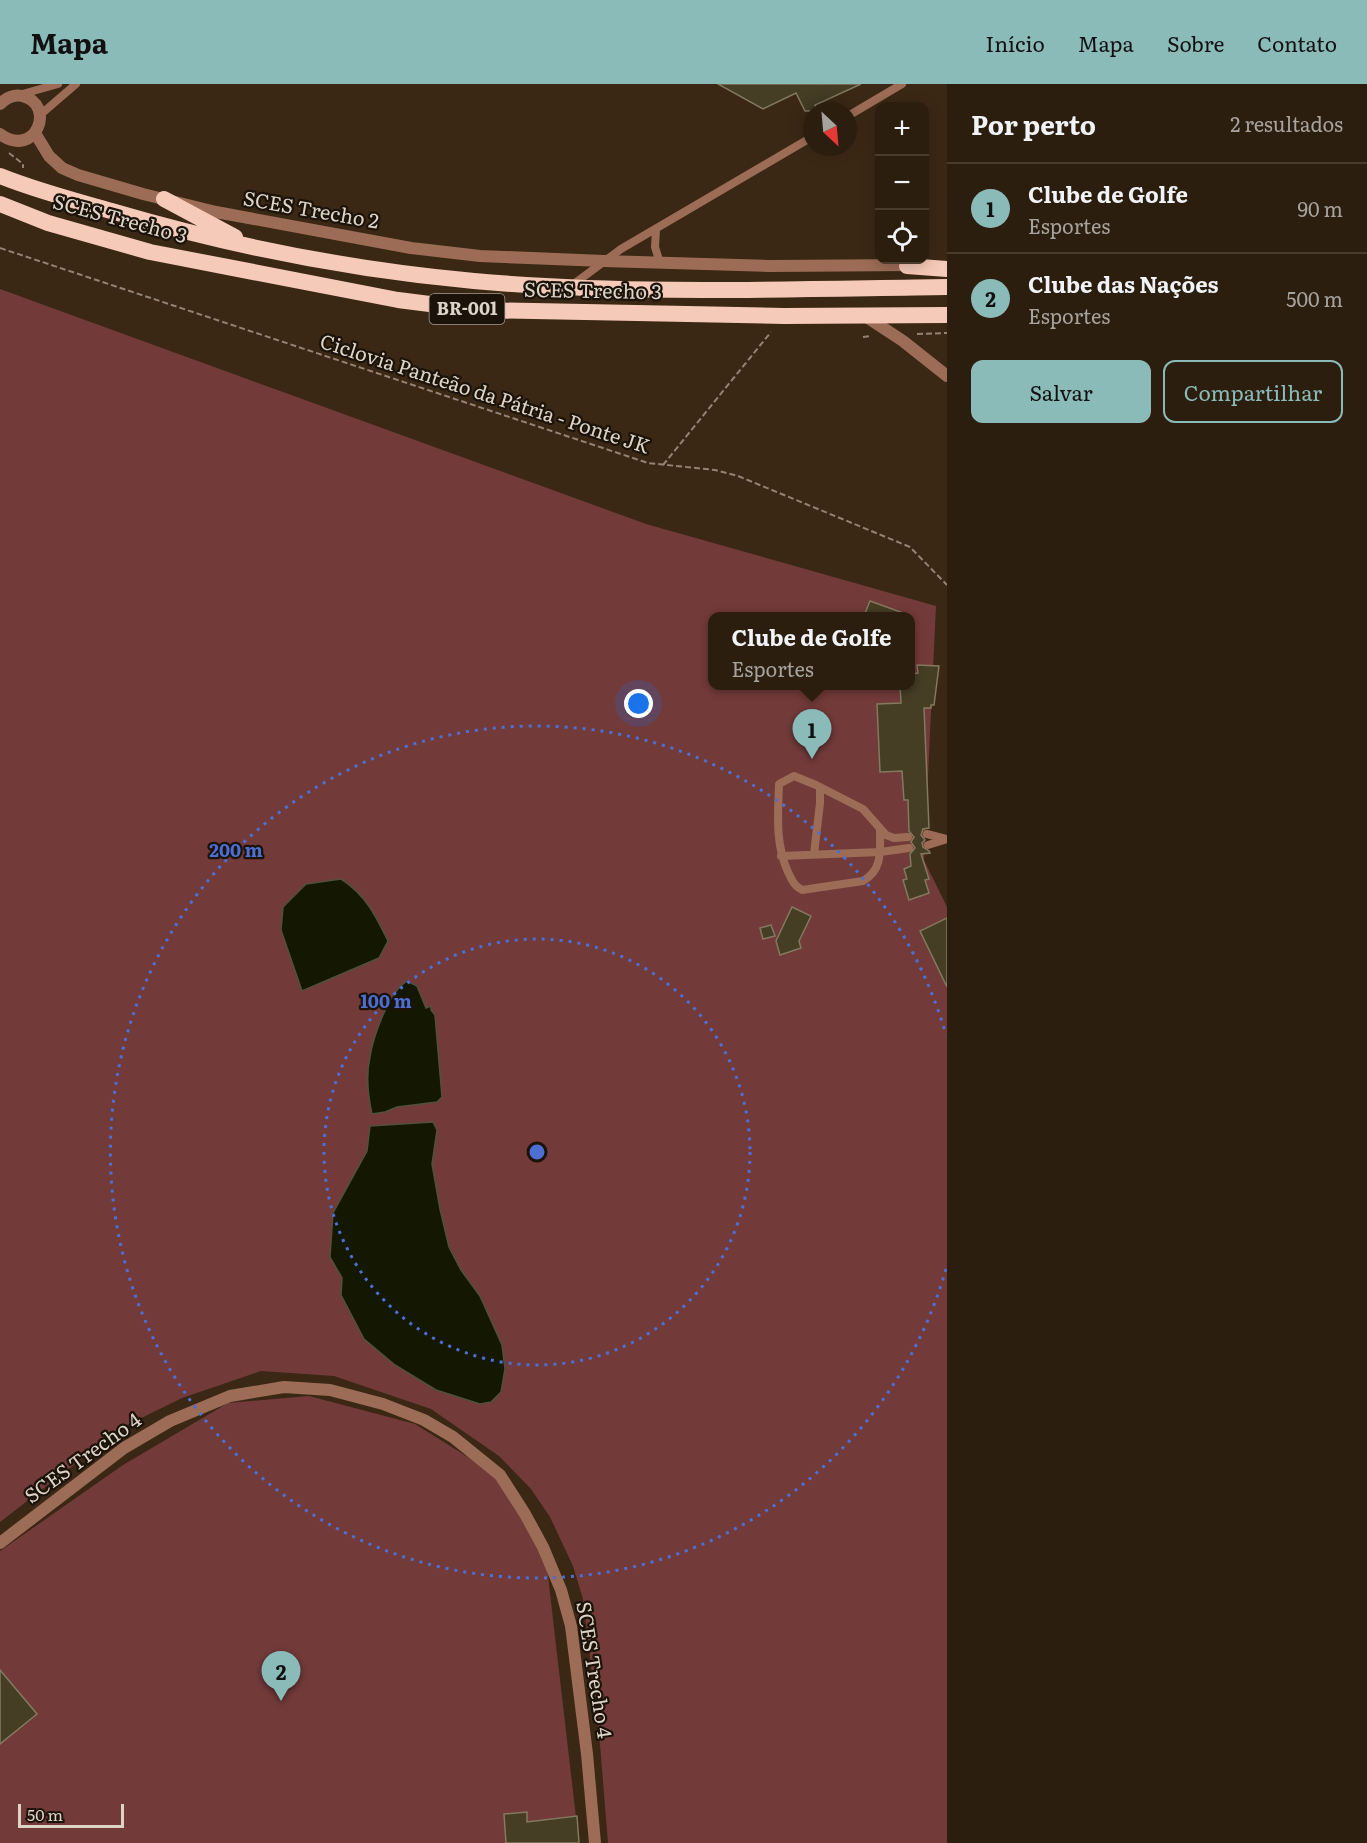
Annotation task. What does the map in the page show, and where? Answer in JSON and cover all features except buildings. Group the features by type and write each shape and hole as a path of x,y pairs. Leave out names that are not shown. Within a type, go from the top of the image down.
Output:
{"highway":[{"name":"SCES Trecho 3","path":"0,176 173,229 251,246 403,273 476,281 570,287 689,290 947,287"},
{"path":"164,199 251,246"},
{"name":"SCES Trecho 3","path":"0,204 48,223 150,252 398,300 477,310 784,316 947,315"},
{"path":"907,266 947,269"}],"street":[{"path":"0,134 9,140 28,139 35,133 39,124 40,115 32,101 25,97 6,98"},
{"name":"SCES Trecho 2","path":"35,133 49,156 62,168 78,175 216,212 411,248 480,256 769,266 907,266 947,263"},
{"path":"864,315 903,341 947,376"},
{"name":"SCES Trecho 4","path":"0,1543 124,1448 170,1420 230,1395 284,1387 330,1390 374,1402 424,1420 453,1437 500,1475 530,1522 561,1590 571,1626 587,1754 595,1843"}],"lane":[{"path":"6,98 58,84"},
{"path":"40,115 76,84"},
{"path":"857,111 902,84"},
{"path":"570,287 604,261 803,142"},
{"path":"656,229 655,247 660,262"},
{"path":"880,830 880,852 876,871 863,881 806,891 797,888 781,856 778,834 779,784 794,776 863,809 886,836 908,837"},
{"path":"814,854 820,787"},
{"path":"927,834 947,839 928,845"},
{"path":"781,856 880,852 909,848"}],"path":[{"path":"8,152 23,164 24,185"},
{"name":"Ciclovia Panteão da Pátria - Ponte JK","path":"1,247 648,463 715,470 738,476 910,547 947,585"},
{"path":"663,465 784,316"}],"shaded area":[{"path":"0,289 646,524 936,606 924,860 947,907 947,1843 608,1843 599,1732 583,1599 573,1566 550,1517 531,1489 499,1456 431,1409 334,1376 261,1371 182,1398 123,1427 0,1522"},
{"path":"341,879 363,899 388,941 379,958 302,991 281,930 283,907 306,884"},
{"path":"407,981 417,986 426,1008 431,1006 435,1015 442,1097 437,1102 397,1107 372,1114 368,1078 372,1048 388,1004 400,986"},
{"path":"433,1122 437,1130 432,1164 449,1247 461,1270 480,1296 502,1345 505,1369 501,1392 491,1402 480,1404 436,1390 395,1365 364,1339 341,1295 342,1278 330,1257 333,1213 367,1151 370,1126"},
{"path":"309,1396 415,1424 498,1476 546,1559 579,1843 0,1843 0,1551 123,1465 228,1403"}],"place":[{"name":"Clube de Golfe","path":"812,759"},
{"name":"Clube das Nações","path":"281,1701"}]}
